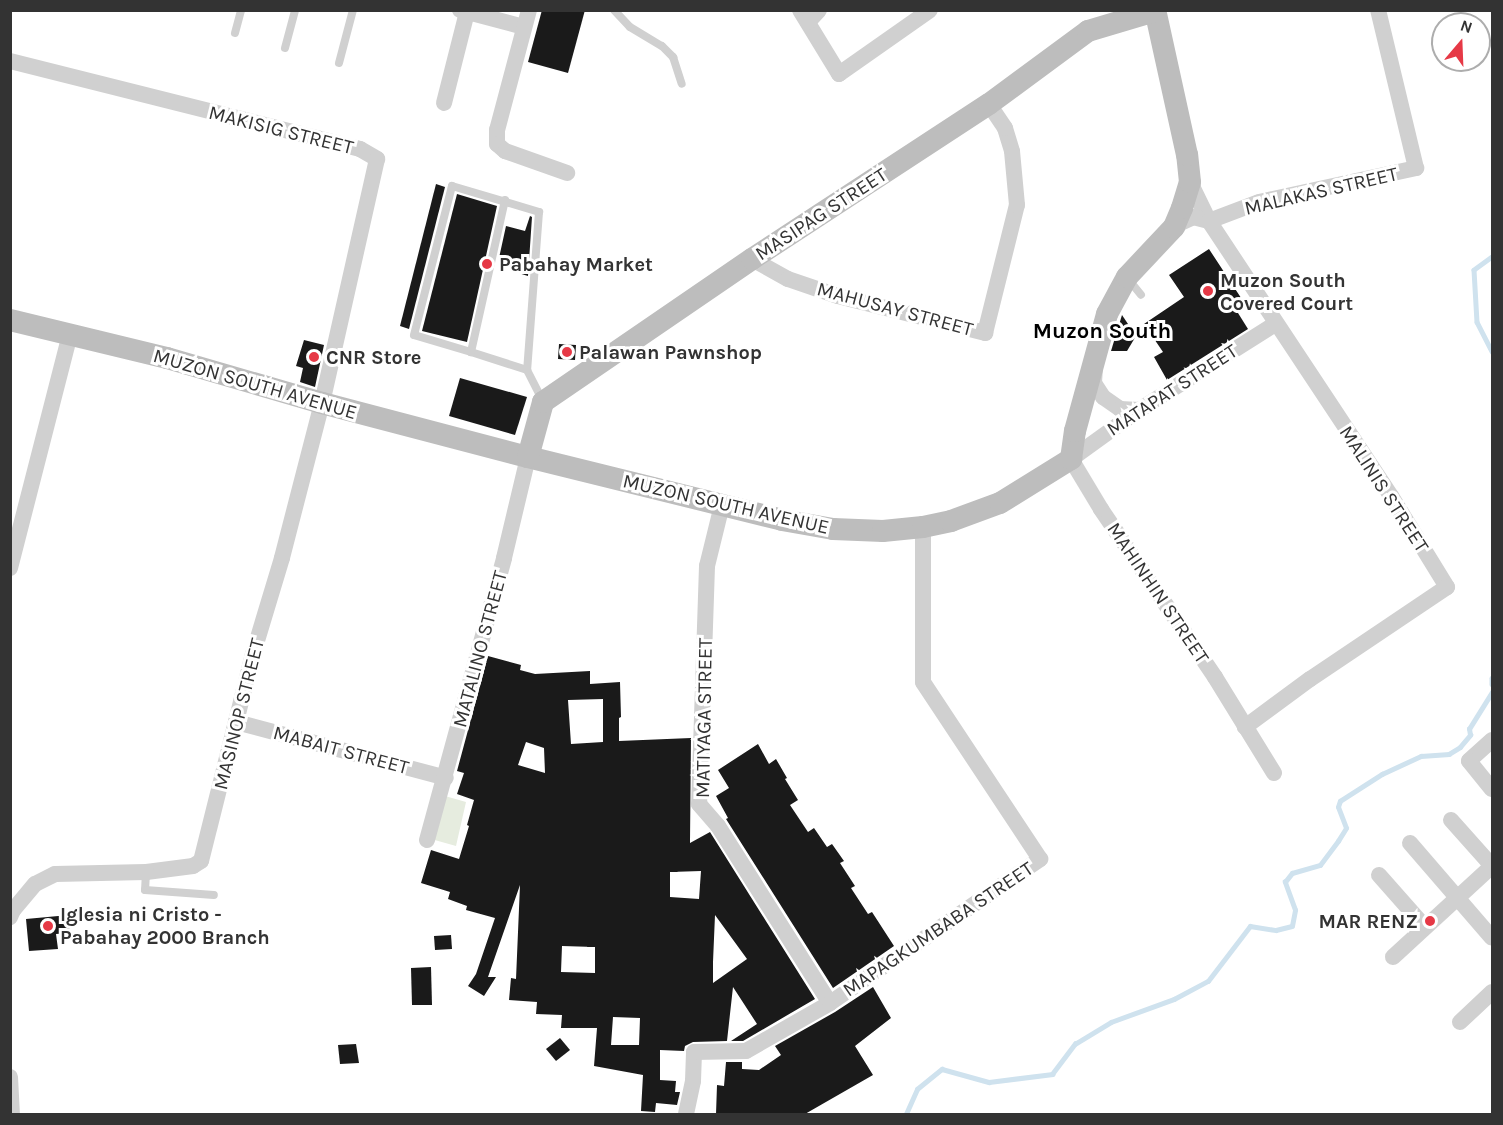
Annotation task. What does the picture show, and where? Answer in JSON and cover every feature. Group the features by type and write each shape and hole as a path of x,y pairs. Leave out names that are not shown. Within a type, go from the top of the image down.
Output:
{"street":[{"path":"529,10 497,130 497,144 505,151 567,173"},
{"name":"MALAKAS STREET","path":"1209,221 1259,202 1416,168 1378,10"},
{"path":"444,103 463,11 524,27"},
{"path":"1071,459 1107,314 1134,286 1174,226 1190,182 1179,113 1156,11"},
{"name":"MASIPAG STREET","path":"543,402 752,259 989,104 1088,31 1156,11"},
{"path":"809,14 840,75 865,54 927,12"},
{"name":"MAKISIG STREET","path":"10,62 360,149 377,159 322,403"},
{"name":"MAHUSAY STREET","path":"752,259 788,279 838,296 986,333 1017,205 1012,151 1005,128 989,104"},
{"name":"MALINIS STREET","path":"1190,182 1209,221 1275,324 1391,496 1447,586 1310,679 1245,727"},
{"path":"1174,226 1193,216 1209,221"},
{"name":"MUZON SOUTH AVENUE","path":"10,320 214,371 322,403 528,457 722,505 833,529 883,531 923,527 959,518 1000,503 1071,459"},
{"name":"MATAPAT STREET","path":"1071,459 1139,410 1275,324"},
{"path":"10,568 70,334"},
{"path":"1095,361 1095,383 1103,397 1120,409 1139,410"},
{"path":"528,457 543,402"},
{"name":"MASINOP STREET","path":"10,917 13,909 35,884 55,874 146,872 193,866 201,861 322,403"},
{"name":"MATALINO STREET","path":"427,840 446,778 528,457"},
{"name":"MAHINHIN STREET","path":"1071,459 1274,772"},
{"name":"MATIYAGA STREET","path":"722,505 707,566 699,804 718,826 830,1003"},
{"name":"MAPAGKUMBABA STREET","path":"830,1003 1040,860 923,682 923,527"},
{"name":"MABAIT STREET","path":"236,722 446,778"},
{"path":"1492,740 1469,761 1492,789"},
{"path":"1393,957 1492,866 1451,820"},
{"path":"1410,843 1455,898 1492,938"},
{"path":"1379,875 1425,927"},
{"path":"1460,1022 1492,992"},
{"path":"686,1114 693,1081 694,1052 746,1051 830,1003"},
{"path":"10,1077 12,1114"}],"lane":[{"path":"235,33 241,10"},
{"path":"285,48 295,10"},
{"path":"339,63 353,10"},
{"path":"614,10 630,27 662,46 673,57 682,84"},
{"path":"527,370 414,335 452,186 505,200 538,212 527,370 543,402"},
{"path":"471,352 505,200"},
{"path":"146,872 144,890 214,895"}],"shaded area":[{"path":"438,794 466,802 456,846 424,837"}],"building":[{"path":"542,10 585,10 568,73 528,62"},
{"path":"436,184 445,187 409,329 400,326"},
{"path":"457,194 497,206 467,342 422,331"},
{"path":"530,216 532,217 528,276 515,272 518,263 499,258 506,226 525,231"},
{"path":"1209,249 1247,307 1238,313 1248,329 1167,380 1154,357 1163,352 1144,324 1184,297 1169,275"},
{"path":"1122,315 1136,336 1127,351 1111,351"},
{"name":"CNR Store","path":"304,340 324,345 315,387 300,382 303,368 296,366"},
{"name":"Palawan Pawnshop","path":"559,344 576,345 575,360 558,359"},
{"path":"460,378 527,397 515,435 449,416"},
{"path":"488,656 521,665 520,670 535,674 590,671 590,684 620,682 619,741 691,738 690,843 710,832 815,999 743,1041 731,1041 757,1024 733,987 727,1041 693,1042 685,1046 684,1051 660,1050 660,1080 676,1081 675,1092 680,1092 677,1105 656,1103 655,1112 641,1111 643,1075 594,1066 597,1028 561,1028 562,1015 536,1014 537,1002 509,1000 511,978 516,979 520,885 488,977 496,977 484,996 468,986 476,974 495,918 466,910 467,906 448,899 450,892 421,883 431,850 459,859 474,800 457,794 464,773 457,771","holes":["603,699 603,742 571,744 568,700","526,742 544,748 545,773 518,765","701,871 699,899 670,897 670,872","715,915 747,959 713,983","562,946 595,947 595,973 561,972","613,1017 640,1018 639,1045 611,1045"]},
{"path":"758,744 769,764 776,759 787,778 785,779 798,800 790,805 808,832 814,828 827,847 832,844 844,861 840,863 855,886 851,888 868,914 872,912 894,946 833,988 726,819 728,818 716,796 729,788 718,770"},
{"path":"69,915 70,933 56,934 58,949 29,951 26,919"},
{"path":"451,935 452,949 435,950 434,936"},
{"path":"431,967 432,1005 412,1005 411,968"},
{"path":"873,987 891,1018 855,1046 873,1075 805,1114 716,1114 717,1085 724,1086 726,1062 742,1062 742,1069 759,1070 781,1055 775,1046 835,1012"},
{"path":"560,1038 570,1050 556,1061 546,1049"},
{"path":"356,1044 359,1063 340,1064 338,1045"}],"waterway":[{"path":"1492,257 1474,270 1477,322 1492,351"},
{"path":"1492,678 1492,684"},
{"path":"906,1114 917,1089 942,1069 989,1082 1052,1074 1075,1044 1111,1022 1174,999 1208,981 1250,926 1276,930 1292,926 1295,910 1285,882 1292,873 1320,865 1338,841 1346,828 1338,807 1340,801 1382,774 1421,756 1449,754 1460,747 1470,735 1469,729 1492,692"}],"place":[{"name":"Pabahay Market","path":"487,264"},
{"name":"Muzon South Covered Court","path":"1208,291"},
{"name":"Palawan Pawnshop","path":"567,352"},
{"name":"CNR Store","path":"314,357"},
{"name":"MAR RENZ","path":"1430,921"},
{"name":"Iglesia ni Cristo - Pabahay 2000 Branch","path":"48,926"}],"district":[{"name":"Muzon South","path":"1102,332"}]}
